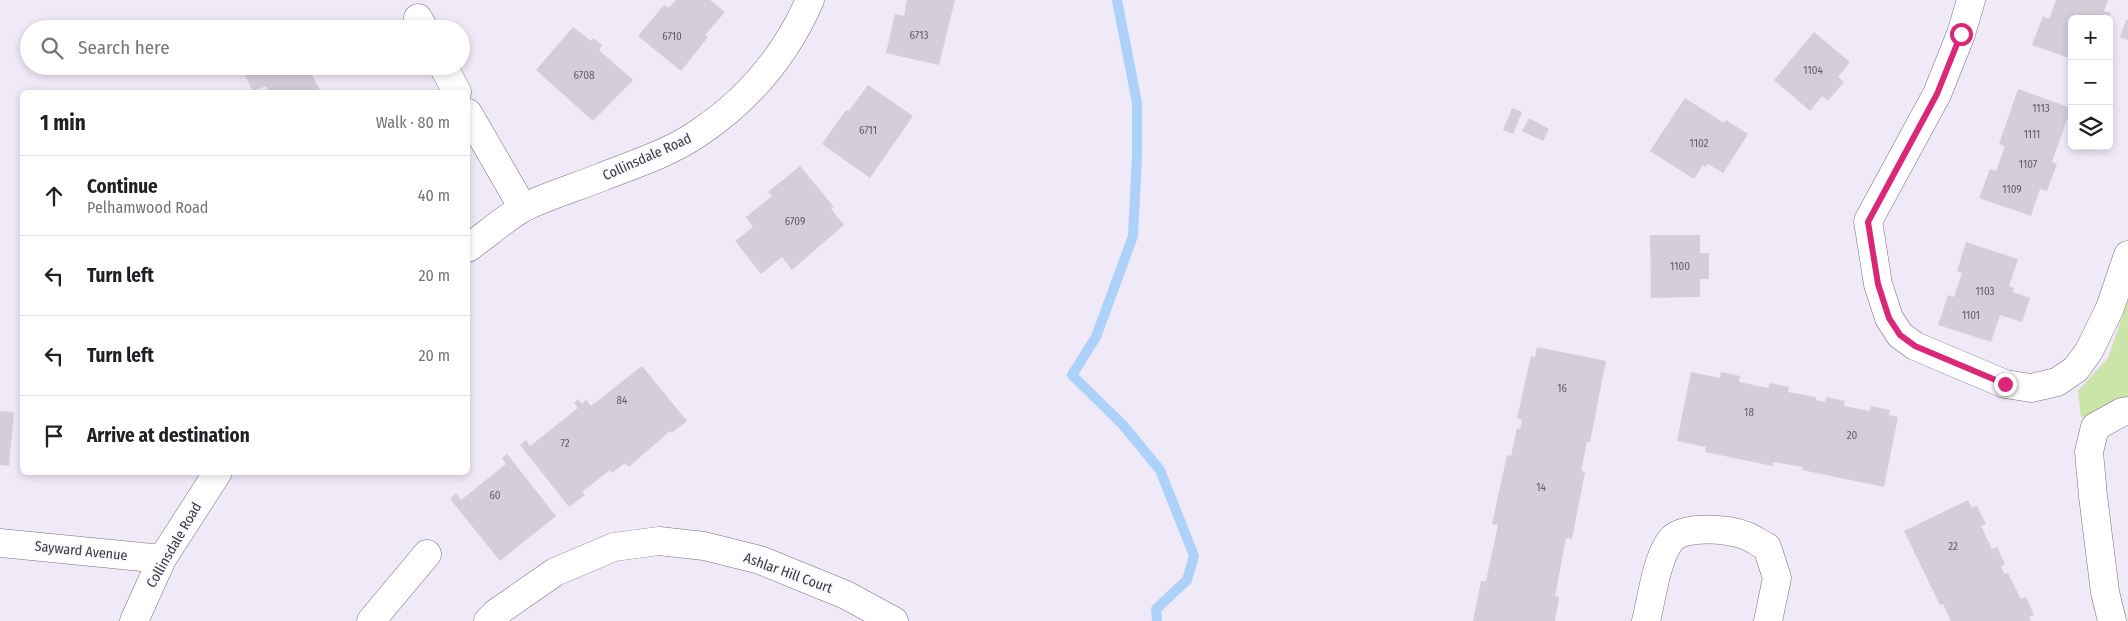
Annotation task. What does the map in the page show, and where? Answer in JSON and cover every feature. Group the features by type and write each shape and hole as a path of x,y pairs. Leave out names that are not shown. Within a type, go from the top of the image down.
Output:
{"street":[{"name":"Collinsdale Road","path":"470,247 523,208 649,158 696,135 729,111 756,84 779,56 810,0"},
{"path":"1971,0 1961,34 1937,94 1868,222 1878,284 1889,318 1900,335 1915,346 2005,384 2031,388 2057,382 2076,369 2089,351 2110,308 2128,255"},
{"path":"448,75 456,90"},
{"path":"470,116 523,208"},
{"path":"2112,621 2105,592 2089,452 2095,427 2122,412 2128,412"},
{"name":"Collinsdale Road","path":"134,621 162,559 216,475"},
{"path":"1646,621 1663,555 1671,539 1689,530 1705,529 1746,536 1767,547 1777,578 1768,621"},
{"name":"Ashlar Hill Court","path":"488,621 496,613 555,572 614,547 659,541 704,546 760,560 846,594 894,621"},
{"name":"Sayward Avenue","path":"0,543 162,559"},
{"path":"382,617 427,554"}],"green space":[{"path":"2128,300 2128,410 2081,417 2078,391 2108,358"}],"building":[{"path":"676,0 710,0 725,12 705,35 708,37 681,71 638,36 664,5 669,8"},
{"path":"907,0 955,0 939,65 886,53 895,14 904,16"},
{"path":"2056,0 2108,0 2104,11 2111,13 2110,15 2068,15 2068,58 2032,45 2043,16 2049,19"},
{"path":"2126,20 2128,20 2128,40 2120,37"},
{"path":"573,27 591,41 593,38 602,45 599,50 633,80 593,121 536,70"},
{"path":"1814,32 1850,62 1838,77 1844,82 1828,101 1822,96 1810,111 1774,80"},
{"path":"245,75 312,75 320,90 268,90 266,86 252,90"},
{"path":"868,85 913,116 870,178 822,144 846,110 849,111"},
{"path":"2018,89 2068,107 2068,117 2052,162 2057,164 2047,191 2040,189 2031,216 1979,198 1990,169 1996,171 2005,146 1999,144"},
{"path":"1685,98 1724,123 1726,120 1748,134 1723,173 1708,164 1706,167 1703,165 1694,179 1650,151"},
{"path":"1512,108 1522,112 1513,134 1503,130"},
{"path":"1529,118 1549,129 1543,141 1522,131"},
{"path":"800,166 834,207 831,209 844,225 792,270 782,257 761,274 735,241 753,227 746,217 772,196 768,192"},
{"path":"1650,235 1700,235 1700,253 1709,253 1709,279 1700,279 1700,297 1651,298"},
{"path":"1966,242 2018,259 2009,286 2014,288 2013,292 2030,298 2022,322 2000,315 1991,342 1938,325 1948,295 1954,297 1962,273 1957,271"},
{"path":"1537,347 1606,361 1590,442 1587,442 1581,471 1585,472 1572,539 1566,538 1555,596 1559,597 1555,621 1473,621 1481,581 1486,581 1498,525 1492,524 1507,455 1511,456 1517,428 1520,429 1522,420 1517,418 1531,356 1535,357"},
{"path":"642,366 687,421 672,433 670,431 629,467 625,463 612,473 610,470 582,492 585,495 569,507 520,445 526,440 530,446 578,408 574,403 578,399 582,404 586,400 591,406"},
{"path":"1691,372 1720,378 1721,372 1740,376 1739,382 1768,388 1770,383 1789,387 1788,392 1816,397 1816,400 1825,402 1826,397 1845,401 1844,406 1870,411 1871,406 1890,410 1889,415 1898,417 1884,487 1802,470 1803,467 1773,462 1773,466 1705,452 1706,447 1677,441"},
{"path":"0,411 14,412 9,466 0,465"},
{"path":"507,454 556,516 500,561 450,499 456,493 461,500 506,464 502,458"},
{"path":"1968,500 1972,508 1977,506 1986,524 1981,526 1992,549 1997,547 2005,564 2001,567 2005,574 2008,573 2021,599 2026,597 2034,615 2029,617 2031,621 1951,621 1943,604 1940,605 1904,531"}],"waterway":[{"path":"1117,0 1137,103 1137,156 1133,236 1096,337 1072,375 1123,425 1160,470 1194,556 1187,580 1156,609 1157,621"}],"route":[{"path":"1961,34 1937,94 1868,222 1878,284 1889,318 1900,335 1915,346 2005,384"}]}
